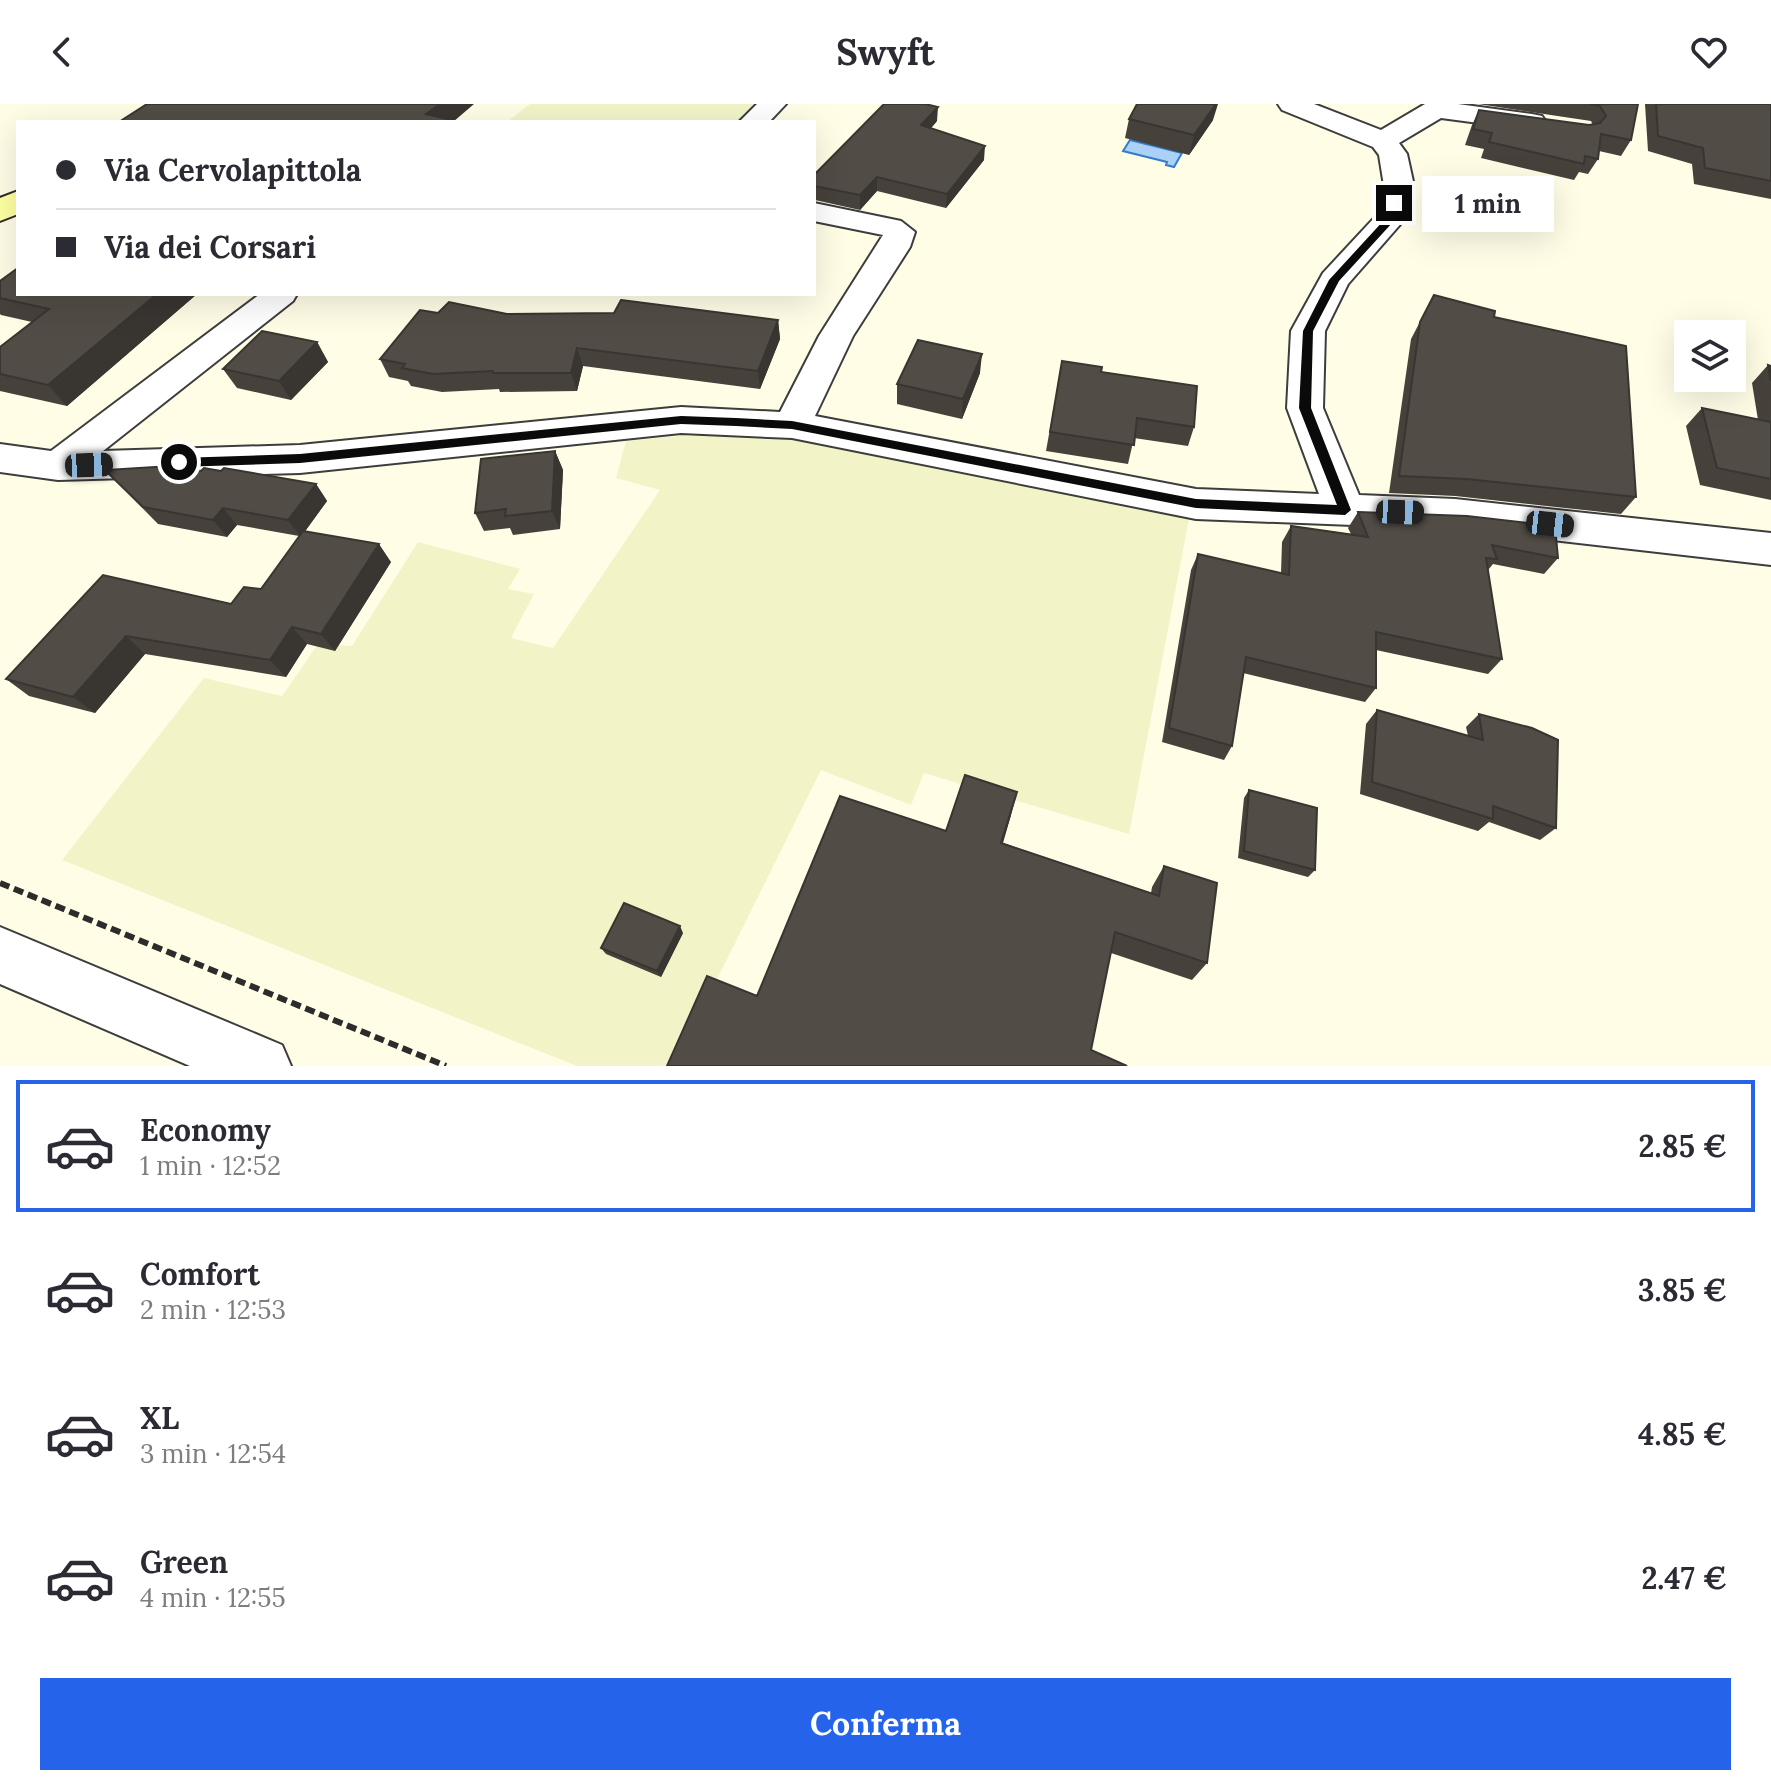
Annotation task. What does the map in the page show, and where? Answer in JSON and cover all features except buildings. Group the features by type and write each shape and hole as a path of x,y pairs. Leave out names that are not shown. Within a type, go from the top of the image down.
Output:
{"street":[{"path":"755,120 773,104"},
{"path":"1291,104 1383,141 1393,154 1399,186 1389,220 1334,280 1308,331 1305,408 1345,510"},
{"path":"1383,141 1436,109 1565,127"},
{"path":"792,425 836,336 894,247 900,232 890,227 816,212"},
{"path":"58,466 278,296"},
{"path":"0,458 58,466 300,459 681,420 792,425 1196,504 1455,514 1771,549"},
{"path":"0,955 261,1066"}],"path":[{"path":"0,883 446,1066"}],"green space":[{"path":"530,104 763,104 746,120 510,120"},
{"path":"752,433 810,438 1189,519 1129,834 924,773 911,805 821,770 674,1066 577,1066 62,860 204,678 282,696 318,644 352,646 418,542 520,569 508,589 534,594 511,638 553,648 660,490 616,478 626,441 697,434"}],"water":[{"path":"1130,140 1182,153 1174,167 1166,165 1167,162 1123,151"}],"route":[{"path":"179,462 300,459 681,420 736,422 792,425 1196,504 1345,510 1305,408 1308,331 1334,280 1389,220 1394,203"}]}
